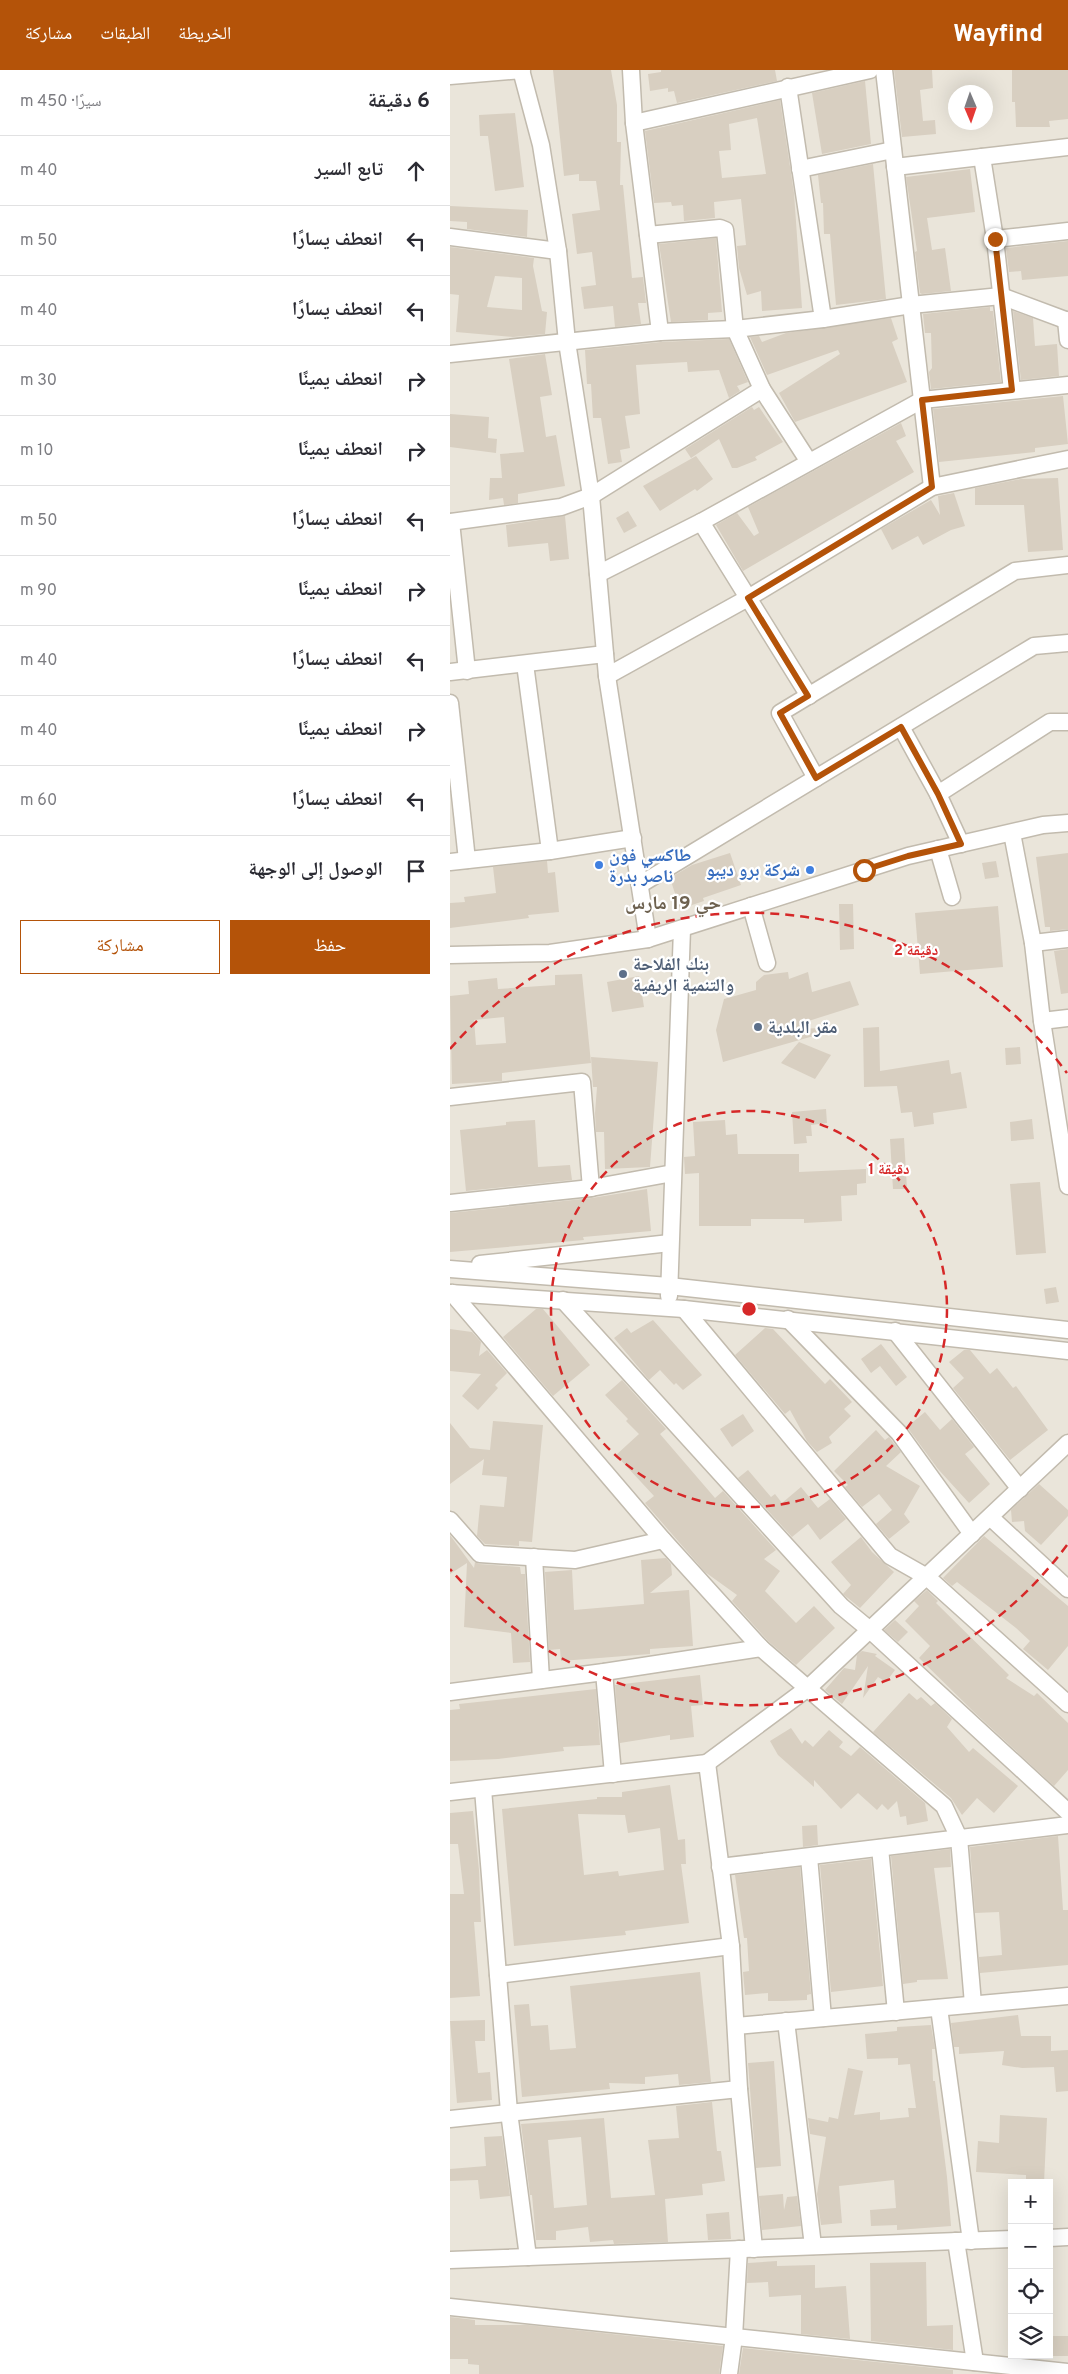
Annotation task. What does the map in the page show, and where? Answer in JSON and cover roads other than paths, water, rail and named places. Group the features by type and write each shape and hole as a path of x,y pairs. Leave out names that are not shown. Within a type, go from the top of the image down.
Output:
{"street":[{"path":"450,76 522,70 541,145 558,251 567,342 590,496 607,676 641,884 648,939"},
{"path":"630,70 634,123 660,332"},
{"path":"634,123 870,70"},
{"path":"884,70 932,487"},
{"path":"788,87 823,319"},
{"path":"895,166 1068,147"},
{"path":"800,169 893,150"},
{"path":"982,157 995,239 1012,390"},
{"path":"648,234 720,228 725,230 735,329 762,389 809,462"},
{"path":"995,239 1068,231"},
{"path":"450,237 558,251"},
{"path":"450,354 660,332 735,329 823,319 911,305 1001,296 1067,320 1068,340"},
{"path":"598,574 701,522 922,400 1068,385"},
{"path":"467,671 451,522 561,507 590,496 762,389"},
{"path":"607,676 748,598 932,487 1068,459"},
{"path":"701,522 808,696"},
{"path":"816,778 780,713 1015,570 1068,565"},
{"path":"641,884 1034,646 1068,643"},
{"path":"450,672 605,654"},
{"path":"524,664 550,851"},
{"path":"450,703 467,860"},
{"path":"938,794 1050,722 1068,722"},
{"path":"901,727 938,794 961,844"},
{"path":"450,955 550,954 648,939 908,856 1068,822"},
{"path":"1012,833 1033,943 1042,1021 1068,1186"},
{"path":"450,862 550,851 633,838"},
{"path":"938,850 952,897"},
{"path":"751,906 767,963"},
{"path":"682,928 670,1243 670,1286 676,1308 890,1556 927,1577 1068,1704"},
{"path":"1033,943 1068,939"},
{"path":"1042,1021 1068,1018"},
{"path":"450,1096 582,1082 591,1188"},
{"path":"450,1203 591,1188 673,1174"},
{"path":"450,1268 670,1243"},
{"path":"450,1268 670,1286 1068,1330"},
{"path":"451,1293 676,1308 1068,1351"},
{"path":"451,1293 662,1540 761,1648 944,1806 959,1838 973,2004"},
{"path":"563,1300 841,1606 870,1630 1068,1812"},
{"path":"788,1319 899,1433 972,1534"},
{"path":"895,1331 1020,1489"},
{"path":"450,1792 707,1763 808,1688 1068,1443"},
{"path":"990,1517 1068,1589"},
{"path":"450,1520 480,1554 575,1560 662,1540"},
{"path":"534,1557 542,1680"},
{"path":"450,1692 604,1672 761,1648"},
{"path":"604,1672 613,1774"},
{"path":"707,1763 731,1946 747,2249 729,2374"},
{"path":"483,1789 509,2112 528,2257"},
{"path":"720,1867 1068,1825"},
{"path":"880,1848 896,2012"},
{"path":"808,1856 823,2018"},
{"path":"498,1975 731,1946"},
{"path":"736,2026 1068,1996"},
{"path":"939,2008 975,2362"},
{"path":"786,2022 812,2246"},
{"path":"450,2118 739,2088"},
{"path":"1053,2238 1068,2237"},
{"path":"450,2260 1008,2239"},
{"path":"450,2307 1068,2372"}],"place":[{"name":"طاكسي فون ناصر بدرة","path":"599,865"},
{"name":"شركة برو ديبو","path":"810,870"},
{"name":"بنك الفلاحة والتنمية الريفية","path":"623,974"},
{"name":"مقر البلدية","path":"758,1027"}],"district":[{"name":"حي 19 مارس","path":"673,902"}]}
